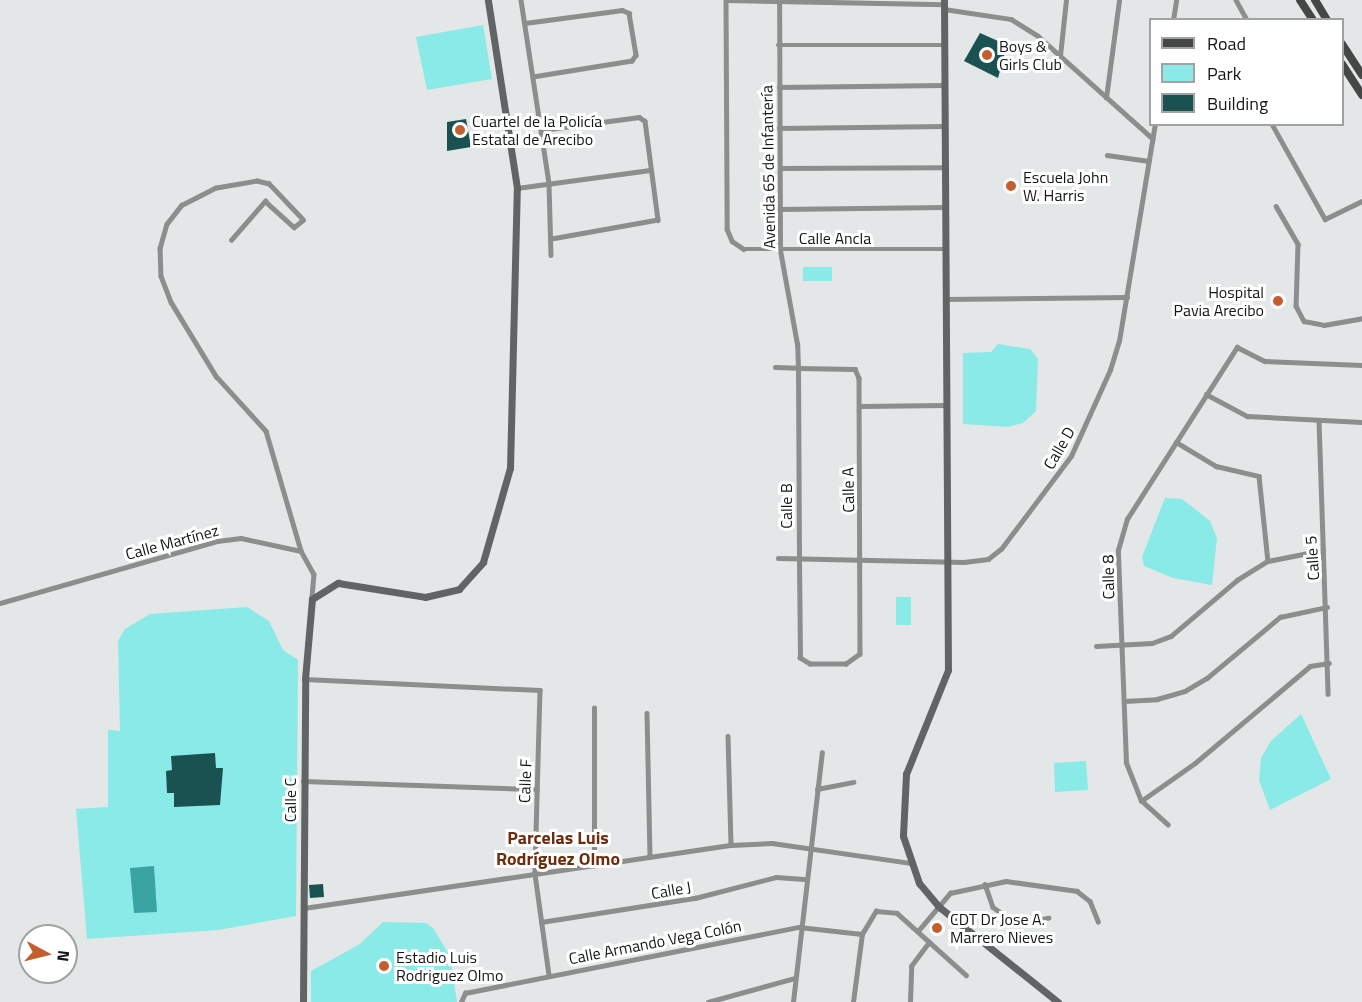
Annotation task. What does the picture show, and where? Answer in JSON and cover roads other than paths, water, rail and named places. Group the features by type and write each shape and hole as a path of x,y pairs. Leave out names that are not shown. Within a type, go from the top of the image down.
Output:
{"main road":[{"path":"1300,0 1312,18"},
{"path":"1315,0 1326,18"},
{"path":"1344,47 1362,75"},
{"path":"1344,68 1362,95"}],"street":[{"path":"312,598 338,583 443,595 471,580 483,562 510,468 517,188 488,0"},
{"path":"521,0 549,184 551,255"},
{"path":"726,0 944,4 1011,19 1060,56 1153,139"},
{"name":"Calle Ancla","path":"726,0 727,201 732,241 744,249 945,249"},
{"path":"1060,56 1066,0"},
{"path":"1106,98 1119,0"},
{"path":"1173,18 1176,0"},
{"path":"1236,0 1246,18"},
{"name":"Avenida 65 de Infantería","path":"779,2 780,250 797,330 798,368"},
{"path":"944,4 948,670 906,774 901,809 910,863 938,906 1058,1002"},
{"path":"525,23 616,11 629,12 636,56 632,61 533,77"},
{"path":"778,45 944,45"},
{"path":"779,87 944,85"},
{"path":"542,130 639,117 645,121 658,220 654,224 551,239"},
{"path":"779,128 945,126"},
{"name":"Calle D","path":"778,558 988,559 1001,549 1057,478 1076,447 1110,370 1127,297 1155,126"},
{"path":"1273,126 1325,219 1362,201"},
{"path":"1107,155 1149,161"},
{"path":"780,168 945,167"},
{"path":"517,188 650,170"},
{"path":"231,240 265,201 294,227 303,220 269,183 257,181 216,188 182,205 167,224 160,248 161,276 171,302 216,376 266,431 301,551 314,574 312,598"},
{"path":"1276,206 1298,244 1296,306 1304,321 1324,325 1362,318"},
{"path":"779,208 945,207"},
{"path":"945,298 1127,297"},
{"name":"Calle 8","path":"1168,825 1141,801 1126,763 1121,645 1121,533 1237,347 1265,361 1362,365"},
{"path":"775,367 798,368"},
{"name":"Calle A","path":"798,368 855,369 859,406 861,558 857,661"},
{"name":"Calle B","path":"798,368 800,658 810,664 857,661"},
{"path":"1206,394 1247,416 1362,422"},
{"path":"859,406 946,405"},
{"name":"Calle 5","path":"1319,420 1329,694"},
{"path":"1176,442 1216,466 1259,476 1268,561"},
{"name":"Calle Martínez","path":"0,603 216,541 270,541 301,551"},
{"path":"1096,646 1152,643 1171,636 1237,580 1268,561 1323,550"},
{"name":"Calle C","path":"303,1002 305,679 312,598"},
{"path":"1124,701 1185,691 1207,678 1280,617 1327,607"},
{"path":"1141,801 1195,763 1310,666 1329,663"},
{"name":"Calle F","path":"305,679 540,690 535,874 549,975"},
{"path":"594,708 594,866"},
{"path":"647,713 650,857"},
{"path":"728,735 731,845"},
{"path":"794,1002 807,848 822,753"},
{"path":"303,781 537,789"},
{"path":"817,789 853,782"},
{"path":"304,908 731,845 772,843 910,863"},
{"name":"Calle J","path":"541,922 695,898 776,877 804,879"},
{"path":"918,931 950,893 985,884 1032,882 1077,891 1090,901 1098,921"},
{"path":"985,884 993,908 1016,924 1048,918"},
{"path":"854,1002 861,934 869,915 883,909 897,913 966,975"},
{"name":"Calle Armando Vega Colón","path":"461,1002 465,993 799,927 861,934"},
{"path":"910,1002 911,966 929,942"},
{"path":"708,1002 795,978"}],"place":[{"name":"Boys & Girls Club","path":"987,55"},
{"name":"Cuartel de la Policía Estatal de Arecibo","path":"460,130"},
{"name":"Escuela John W. Harris","path":"1011,186"},
{"name":"Hospital Pavia Arecibo","path":"1278,301"},
{"name":"CDT Dr Jose A. Marrero Nieves","path":"937,928"},
{"name":"Estadio Luis Rodriguez Olmo","path":"384,966"}],"district":[{"name":"Parcelas Luis Rodríguez Olmo","path":"558,849"}]}
